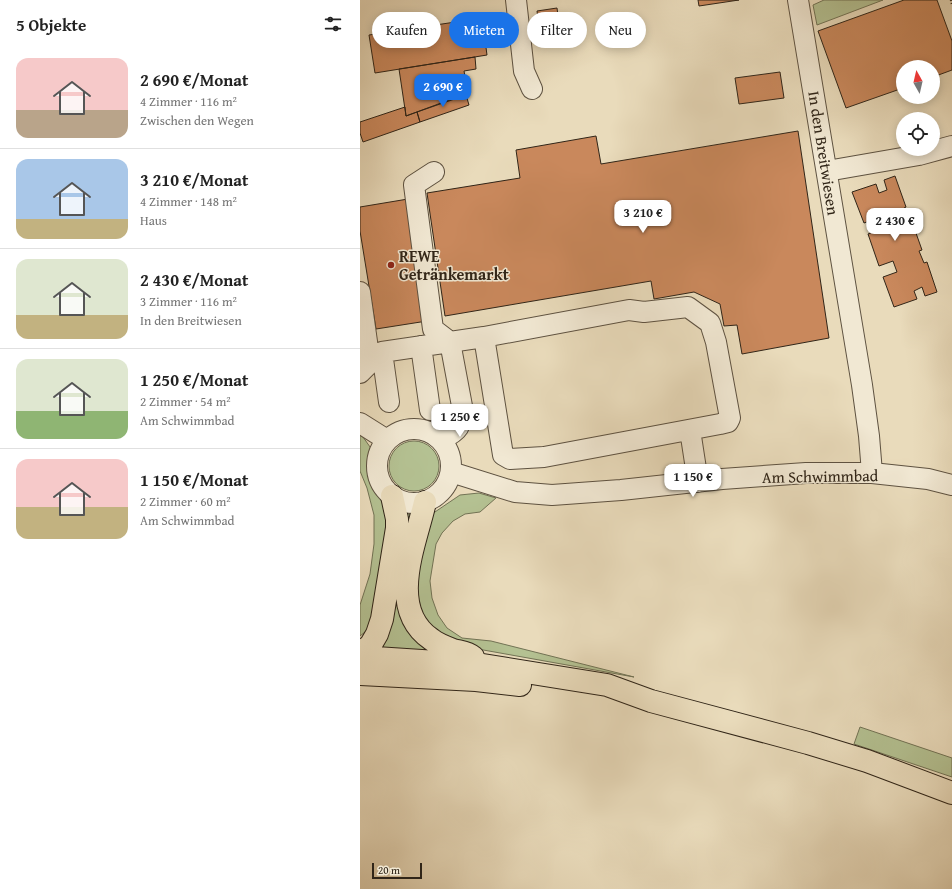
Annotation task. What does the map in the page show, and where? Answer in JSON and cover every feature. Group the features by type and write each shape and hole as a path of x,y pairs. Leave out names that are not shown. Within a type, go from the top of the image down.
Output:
{"main road":[{"path":"360,652 370,646 378,634 382,619 397,528 397,519 392,496"},
{"path":"425,502 409,561 407,596 409,609 419,629 430,639 453,650 469,654 483,665"},
{"path":"360,657 483,665 606,685 651,701 867,760 952,793"},
{"path":"360,674 476,680 651,701"}],"street":[{"path":"516,0 524,71 532,89"},
{"name":"In den Breitwiesen","path":"798,0 862,385 872,473"},
{"path":"827,171 919,155 952,146"},
{"path":"434,172 414,186 433,329 450,342 463,416 461,424 455,433 441,440"},
{"path":"360,292 370,363 360,373"},
{"path":"389,402 382,352 484,337 629,310 644,312 688,307 710,323 716,342 730,418 728,422 690,430 544,457 510,459 504,455 484,337"},
{"path":"421,346 430,410"},
{"path":"360,423 387,440"},
{"path":"414,429 424,430 441,440 450,455 452,472 443,491 425,502 417,503 408,503 392,496 381,482 378,469 378,456 387,440 404,430 414,429"},
{"path":"690,430 698,482"},
{"name":"Am Schwimmbad","path":"452,472 515,492 552,495 806,473 872,473 928,480 952,485"}],"path":[{"path":"951,0 952,4"}],"green space":[{"path":"824,0 883,0 817,25 813,5"},
{"path":"360,435 375,454 372,473 390,509 370,628 360,636 360,605 370,574 374,544 374,515 367,488 360,471"},
{"path":"409,441 419,441 432,448 439,461 439,471 432,484 419,491 409,491 400,487 393,480 389,471 389,461 393,452 400,445"},
{"path":"479,493 496,498 480,512 465,514 453,521 442,533 436,544 430,581 432,598 438,615 447,628 462,638 491,641 634,677 461,646 441,636 426,622 419,603 415,579 429,516 460,495"},
{"path":"404,513 417,516 402,582 435,651 382,649 388,632"},
{"path":"860,727 952,758 952,777 854,744"}],"building":[{"path":"698,0 739,0 699,6"},
{"path":"904,0 937,0 952,41 952,70 940,74 940,60 896,60 896,90 846,108 818,31"},
{"path":"557,8 558,12 537,12"},
{"path":"449,23 449,48 486,48 487,55 375,73 369,35 372,35 372,48 441,48 441,24"},
{"path":"475,57 476,69 464,71 468,93 406,116 399,69"},
{"path":"780,72 784,98 739,104 735,78"},
{"path":"466,95 469,105 420,122 417,112"},
{"path":"405,107 406,116 417,112 420,122 363,142 360,133 360,122"},
{"path":"798,131 829,338 742,354 737,325 724,326 720,304 694,292 654,299 651,281 445,316 427,193 520,178 516,150 596,136 601,164"},
{"path":"895,176 906,207 904,208 908,220 911,219 922,250 919,251 924,263 927,262 937,292 925,296 922,287 914,291 917,299 894,307 883,277 897,272 893,261 879,266 868,234 881,229 877,218 864,223 852,192 876,184 879,193 887,190 884,180"},
{"path":"408,199 427,321 376,329 360,231 360,207"}],"place":[{"name":"REWE Getränkemarkt","path":"391,265"}]}
